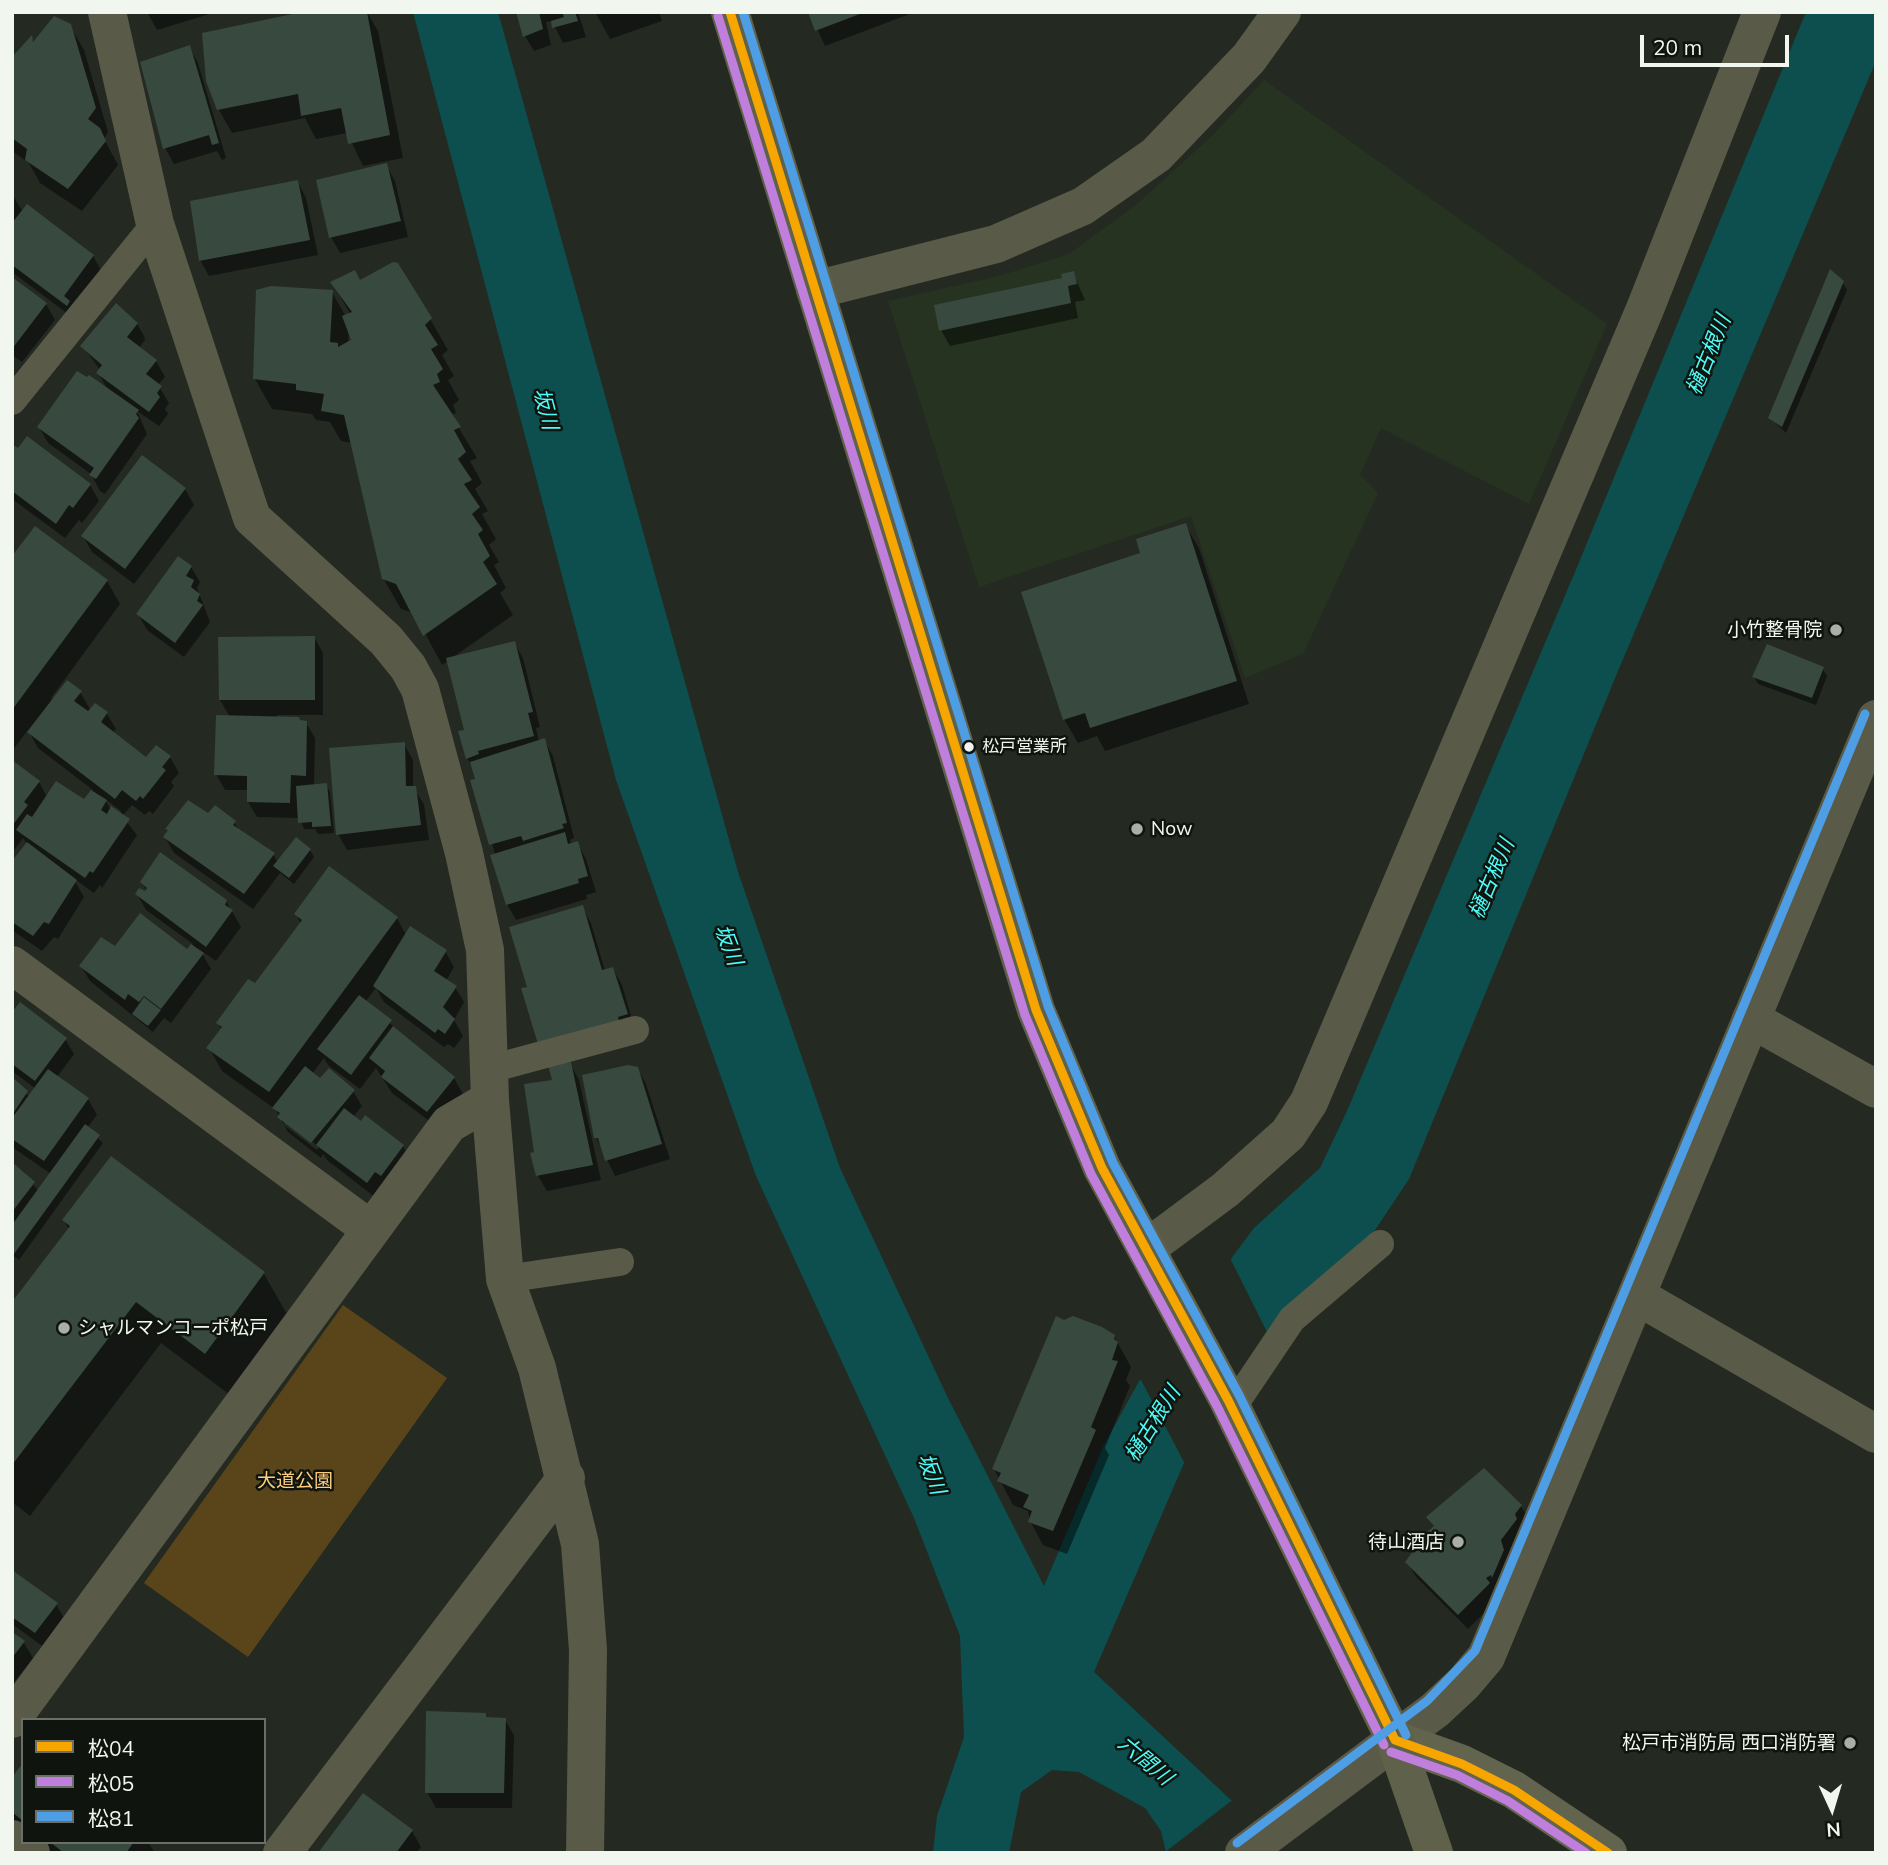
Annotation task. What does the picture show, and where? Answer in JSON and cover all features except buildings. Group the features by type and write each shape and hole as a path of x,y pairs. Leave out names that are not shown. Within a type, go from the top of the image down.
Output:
{"main road":[{"path":"730,12 954,753 1036,1010 1102,1168 1230,1404 1395,1741 1434,1853"},
{"path":"1395,1741 1462,1764 1514,1790 1608,1853"}],"street":[{"path":"107,12 155,224 253,518 386,640 408,667 420,689 464,853 485,950 490,1084 505,1279 537,1368 580,1544 588,1650 585,1853"},
{"path":"815,290 996,244 1083,206 1156,155 1250,58 1282,12"},
{"path":"1147,1248 1225,1190 1287,1134 1309,1102 1645,309 1762,12"},
{"path":"1244,1853 1395,1741 1455,1692 1486,1657 1876,719"},
{"path":"14,970 370,1229"},
{"path":"1751,1019 1876,1089"},
{"path":"12,1718 370,1229 449,1125 490,1084"},
{"path":"1637,1296 1876,1434"},
{"path":"282,1853 566,1478"},
{"path":"12,1839 31,1853"}],"lane":[{"path":"12,401 155,224"},
{"path":"490,1084 635,1030"},
{"path":"1230,1404 1292,1319 1380,1244"},
{"path":"505,1279 620,1262"}],"shaded area":[{"path":"1264,80 1607,324 1529,504 1381,428 1360,475 1378,493 1303,654 1245,678 1191,516 979,587 888,301 999,276 1069,254 1137,204 1214,134"}],"green space":[{"name":"大道公園","path":"343,1305 447,1378 248,1657 144,1583"}],"water":[{"path":"413,12 498,12 738,872 840,1168 947,1396 1044,1586 1104,1445 1138,1383 1254,1228 1320,1168 1347,1111 1575,572 1806,12 1876,12 1876,61 1618,671 1409,1179 1375,1230 1282,1313 1184,1463 1094,1672 1231,1800 1305,1853 1166,1852 1161,1831 1145,1808 1079,1772 1052,1770 1021,1792 1009,1853 933,1853 937,1816 964,1737 960,1636 914,1518 756,1176 616,780"}],"pier":[{"path":"1229,1256 1270,1338 1186,1466 1139,1376"},
{"path":"1235,1798 1307,1850 1308,1853 1164,1853"}],"transit line":[{"name":"松04","path":"730,12 1036,1010 1102,1168 1228,1400 1395,1740"},
{"name":"松81","path":"743,12 1048,1006 1113,1163 1239,1395 1406,1735"},
{"name":"松05","path":"718,16 1025,1015 1091,1174 1217,1406 1384,1745"},
{"name":"松81","path":"1237,1843 1427,1701 1475,1651 1865,714"},
{"name":"松04","path":"1395,1740 1462,1764 1514,1790 1608,1853"},
{"name":"松05","path":"1391,1752 1457,1775 1508,1801 1586,1853"}],"place":[{"name":"小竹整骨院","path":"1836,630"},
{"name":"松戸営業所","path":"969,747"},
{"name":"Now","path":"1137,829"},
{"name":"シャルマンコーポ松戸","path":"64,1328"},
{"name":"待山酒店","path":"1458,1542"},
{"name":"松戸市消防局 西口消防署","path":"1850,1743"}],"water label":[{"name":"樋古根川","path":"1709,355"},
{"name":"坂川","path":"545,409"},
{"name":"樋古根川","path":"1492,879"},
{"name":"坂川","path":"728,945"},
{"name":"樋古根川","path":"1153,1424"},
{"name":"坂川","path":"931,1474"},
{"name":"六間川","path":"1145,1761"}]}
